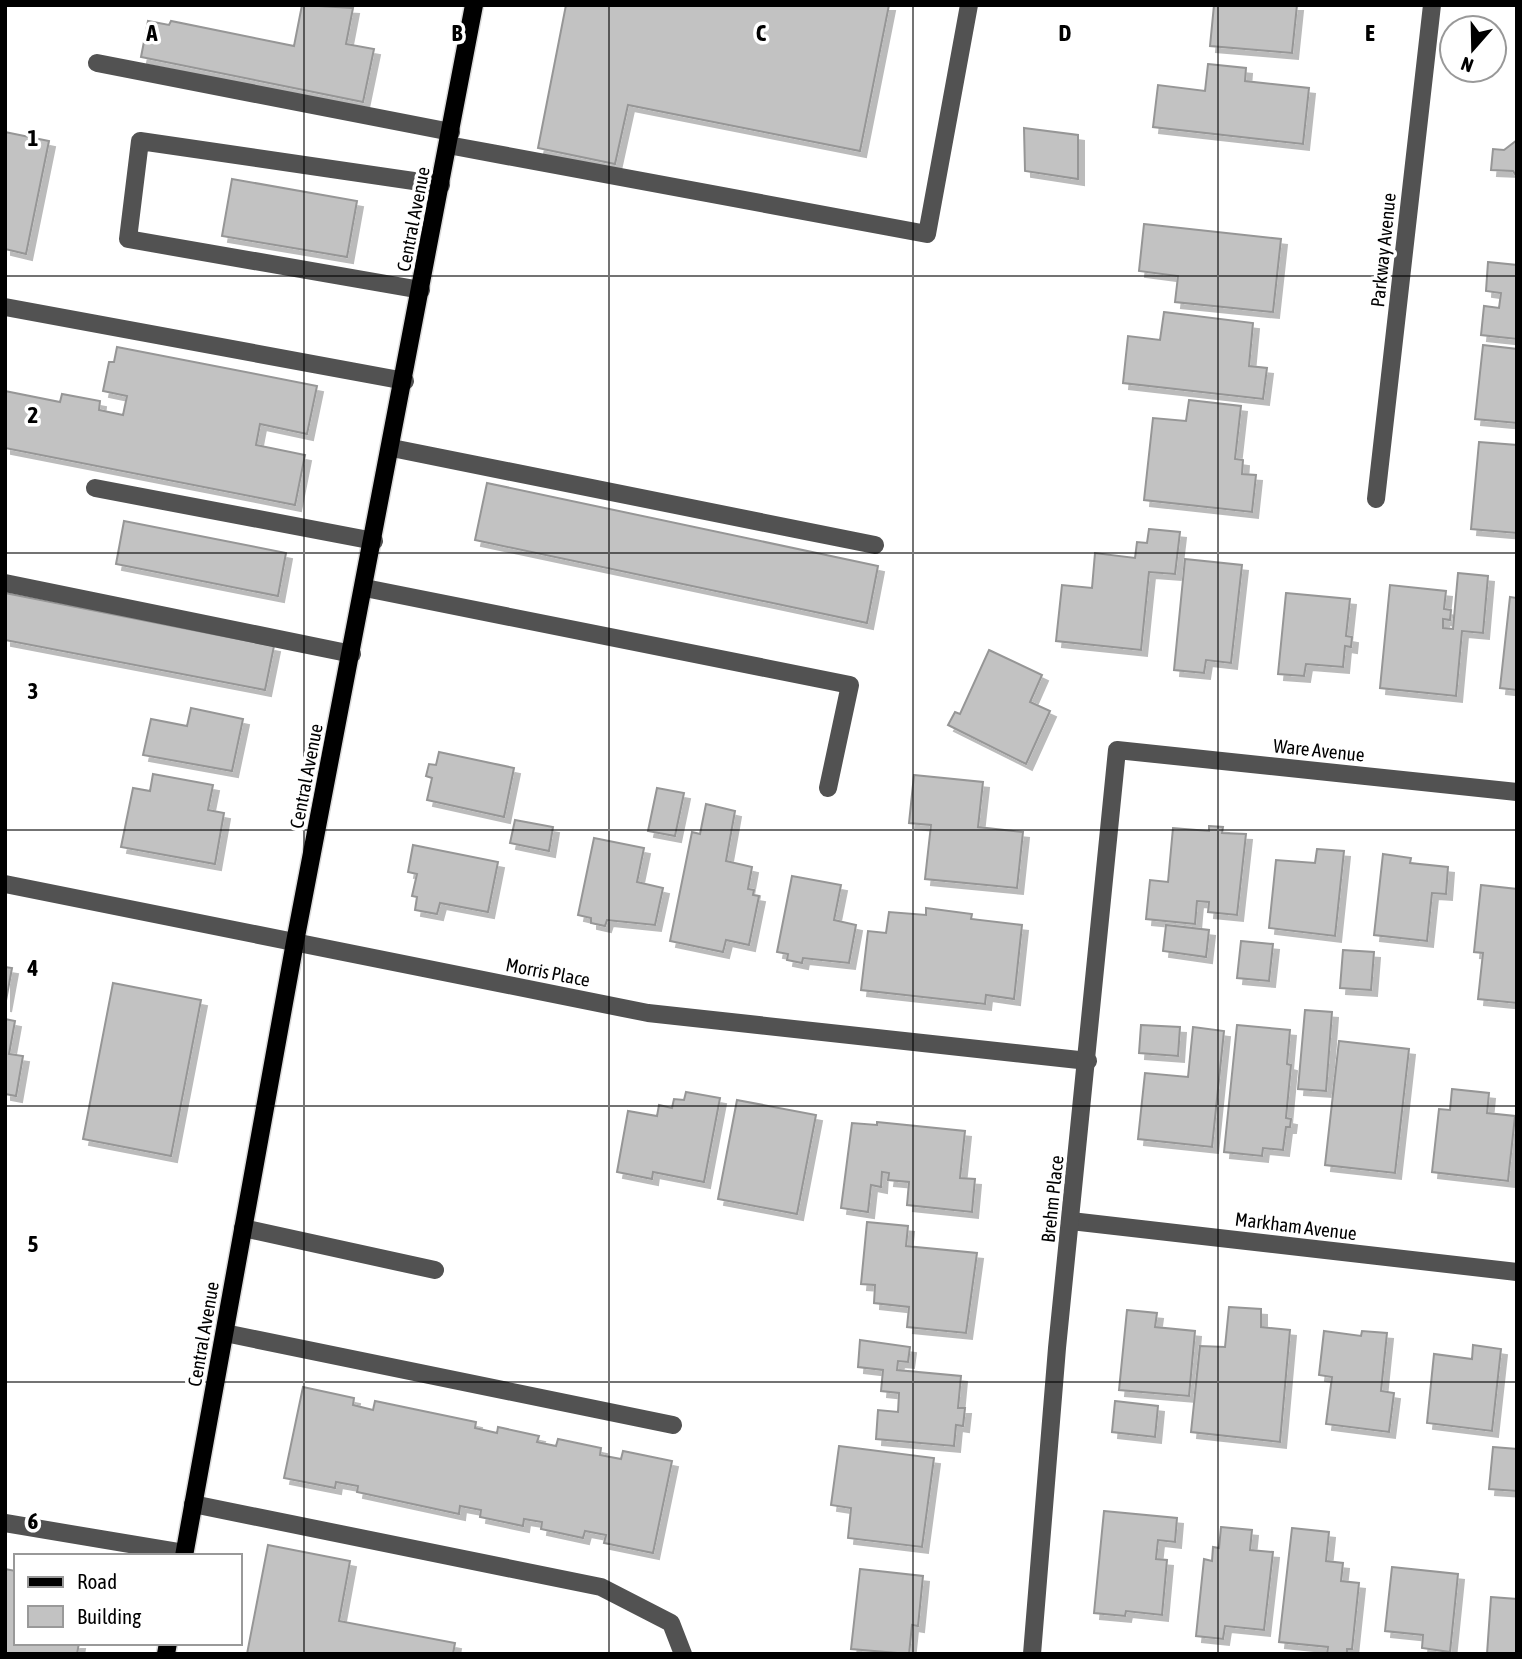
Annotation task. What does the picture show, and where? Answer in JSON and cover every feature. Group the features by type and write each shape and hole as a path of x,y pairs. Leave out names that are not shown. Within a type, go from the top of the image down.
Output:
{"main road":[{"name":"Central Avenue","path":"184,1554 295,942 405,381 474,5"}],"street":[{"path":"97,64 927,234 969,5"},
{"name":"Parkway Avenue","path":"1376,499 1432,5"},
{"path":"421,290 128,239 140,141 441,185"},
{"path":"5,307 405,381"},
{"path":"392,447 874,545"},
{"path":"95,488 374,541"},
{"path":"5,583 352,654"},
{"path":"365,588 850,685 828,788"},
{"name":"Ware Avenue","path":"1117,750 1517,792"},
{"name":"Brehm Place","path":"1032,1654 1117,750"},
{"name":"Morris Place","path":"5,884 648,1013 1088,1061"},
{"name":"Markham Avenue","path":"1071,1221 1517,1272"},
{"path":"243,1228 435,1270"},
{"path":"225,1333 673,1425"},
{"path":"193,1504 601,1587 671,1623 683,1654"},
{"path":"5,1522 179,1554"}],"building":[{"path":"302,5 353,8 346,44 374,49 363,102 141,57 148,21 169,25 171,21 294,46"},
{"path":"566,5 889,5 860,151 628,105 615,164 538,148"},
{"path":"1214,5 1297,5 1292,53 1210,46"},
{"path":"1208,64 1246,68 1245,81 1309,88 1303,144 1153,127 1158,85 1205,91"},
{"path":"1024,128 1078,135 1078,179 1025,171"},
{"path":"5,132 49,141 26,254 5,249"},
{"path":"1517,140 1517,177 1513,171 1491,170 1493,149 1504,150"},
{"path":"232,179 357,201 347,257 222,236"},
{"path":"1144,224 1281,239 1273,312 1175,302 1178,276 1139,271"},
{"path":"1488,262 1517,265 1517,339 1481,335 1484,306 1499,308 1501,293 1486,291"},
{"path":"1164,312 1253,323 1249,366 1267,368 1263,399 1123,383 1128,336 1160,340"},
{"path":"1483,345 1517,349 1517,423 1475,419"},
{"path":"117,347 317,386 307,434 260,424 256,445 305,455 295,505 5,448 5,391 60,402 62,394 100,401 99,410 123,415 127,396 103,391 109,362 114,362"},
{"path":"1189,400 1241,406 1235,459 1243,460 1242,474 1256,475 1252,512 1144,500 1153,418 1186,421"},
{"path":"1479,442 1517,445 1517,533 1471,529"},
{"path":"487,483 878,566 867,623 475,540"},
{"path":"124,521 286,553 278,596 116,564"},
{"path":"1149,529 1180,532 1175,574 1149,572 1141,650 1056,641 1062,585 1092,588 1095,553 1135,558 1137,542 1147,543"},
{"path":"1185,559 1242,565 1231,663 1206,660 1204,673 1174,670"},
{"path":"1458,573 1488,576 1483,633 1462,631 1456,696 1380,688 1390,585 1446,591 1444,609 1451,610 1450,620 1443,619 1443,628 1453,629"},
{"path":"5,593 274,646 265,690 5,640"},
{"path":"1286,593 1350,599 1346,636 1352,637 1351,647 1345,646 1343,667 1306,664 1304,676 1278,674"},
{"path":"1510,597 1517,598 1517,690 1500,688"},
{"path":"989,650 1042,675 1030,702 1050,711 1026,764 948,725 955,712 960,714"},
{"path":"191,708 243,719 232,771 143,755 151,719 187,726"},
{"path":"439,752 514,768 504,817 427,800 432,778 426,776 429,764 436,765"},
{"path":"153,774 213,785 208,810 224,813 215,864 121,847 133,788 150,791"},
{"path":"914,775 983,782 978,827 1023,832 1017,888 925,879 931,825 909,823"},
{"path":"657,788 684,793 675,836 648,831"},
{"path":"706,804 735,811 726,861 752,867 748,889 754,890 753,895 759,896 749,945 726,940 723,952 670,941 692,832 700,834"},
{"path":"515,820 553,827 549,851 510,843"},
{"path":"1209,826 1223,827 1222,833 1246,834 1237,915 1208,912 1209,902 1197,901 1195,924 1146,919 1150,880 1168,882 1173,828 1209,831"},
{"path":"594,838 644,848 637,882 663,888 655,925 607,920 605,926 591,923 591,918 578,915"},
{"path":"413,845 498,862 488,912 440,903 437,914 415,910 417,897 412,896 417,874 408,872"},
{"path":"1317,849 1344,851 1335,936 1269,928 1276,860 1315,863"},
{"path":"1383,854 1411,858 1410,863 1448,867 1446,894 1432,893 1427,941 1374,935"},
{"path":"792,876 841,885 834,920 856,925 849,963 803,958 802,963 787,960 788,954 777,952"},
{"path":"1481,885 1517,889 1517,1003 1478,999 1483,953 1474,952"},
{"path":"926,908 972,914 971,919 1022,925 1014,999 986,995 985,1004 861,990 868,931 886,933 889,912 926,915"},
{"path":"1166,925 1209,930 1206,957 1163,951"},
{"path":"1241,941 1273,944 1269,981 1237,978"},
{"path":"1343,950 1374,952 1371,990 1340,988"},
{"path":"5,967 12,968 5,1006"},
{"path":"113,983 201,1000 171,1156 83,1139"},
{"path":"1305,1010 1332,1012 1326,1091 1298,1089"},
{"path":"5,1019 15,1021 9,1054 23,1056 16,1096 5,1094"},
{"path":"1141,1025 1180,1027 1178,1056 1139,1053"},
{"path":"1237,1025 1290,1030 1287,1064 1291,1065 1286,1118 1291,1119 1290,1127 1286,1127 1283,1150 1263,1148 1262,1156 1224,1152"},
{"path":"1193,1027 1224,1031 1212,1147 1138,1139 1145,1073 1188,1077"},
{"path":"1339,1041 1409,1049 1395,1173 1325,1165"},
{"path":"1452,1089 1489,1093 1487,1113 1515,1116 1508,1181 1432,1172 1439,1109 1450,1110"},
{"path":"686,1092 720,1098 704,1182 653,1172 652,1179 617,1172 628,1111 657,1116 659,1105 672,1108 674,1099 684,1100"},
{"path":"737,1100 816,1115 797,1214 718,1199"},
{"path":"877,1122 965,1131 960,1178 975,1179 972,1212 907,1205 909,1182 888,1180 889,1173 882,1172 881,1187 871,1185 868,1212 841,1208 852,1123 877,1125"},
{"path":"867,1222 908,1226 906,1246 977,1253 966,1333 907,1327 909,1307 874,1303 875,1285 861,1284"},
{"path":"1229,1307 1261,1309 1261,1327 1290,1330 1280,1442 1191,1432 1200,1346 1225,1347"},
{"path":"1127,1310 1157,1313 1155,1327 1195,1331 1189,1396 1119,1390"},
{"path":"1324,1331 1361,1336 1362,1331 1387,1333 1381,1391 1394,1393 1389,1432 1326,1424 1332,1377 1319,1375"},
{"path":"860,1340 910,1347 908,1362 898,1361 897,1370 961,1376 958,1408 965,1408 963,1426 956,1425 954,1446 876,1439 878,1410 898,1412 899,1393 881,1391 883,1370 858,1367"},
{"path":"1473,1345 1501,1349 1492,1431 1427,1423 1434,1354 1472,1359"},
{"path":"303,1387 354,1398 353,1405 373,1410 375,1401 476,1422 475,1428 497,1433 498,1427 539,1436 537,1442 556,1446 558,1439 601,1448 600,1455 621,1459 623,1451 672,1461 653,1553 604,1543 606,1535 585,1531 583,1538 541,1529 542,1522 524,1519 523,1526 480,1517 481,1510 460,1506 459,1514 357,1492 358,1486 336,1482 335,1488 284,1478"},
{"path":"1115,1401 1158,1406 1155,1437 1112,1432"},
{"path":"839,1446 934,1458 922,1547 848,1538 851,1508 831,1505"},
{"path":"1493,1447 1517,1449 1517,1491 1489,1489"},
{"path":"1104,1511 1177,1518 1175,1542 1158,1540 1156,1559 1167,1560 1162,1615 1126,1611 1125,1616 1094,1613"},
{"path":"1221,1527 1252,1530 1250,1550 1273,1552 1264,1630 1225,1626 1223,1639 1196,1636 1204,1559 1212,1561 1213,1547 1219,1548"},
{"path":"1292,1528 1329,1532 1326,1561 1343,1563 1341,1581 1359,1583 1352,1649 1347,1649 1347,1654 1327,1654 1328,1647 1279,1642"},
{"path":"268,1545 350,1561 339,1621 455,1643 453,1654 247,1654"},
{"path":"1392,1567 1458,1574 1450,1652 1422,1648 1423,1635 1385,1631"},
{"path":"5,1569 14,1571 14,1645 79,1645 77,1654 5,1654"},
{"path":"860,1569 923,1576 918,1626 912,1625 909,1654 851,1649"},
{"path":"1491,1597 1517,1599 1517,1654 1487,1654"}]}
